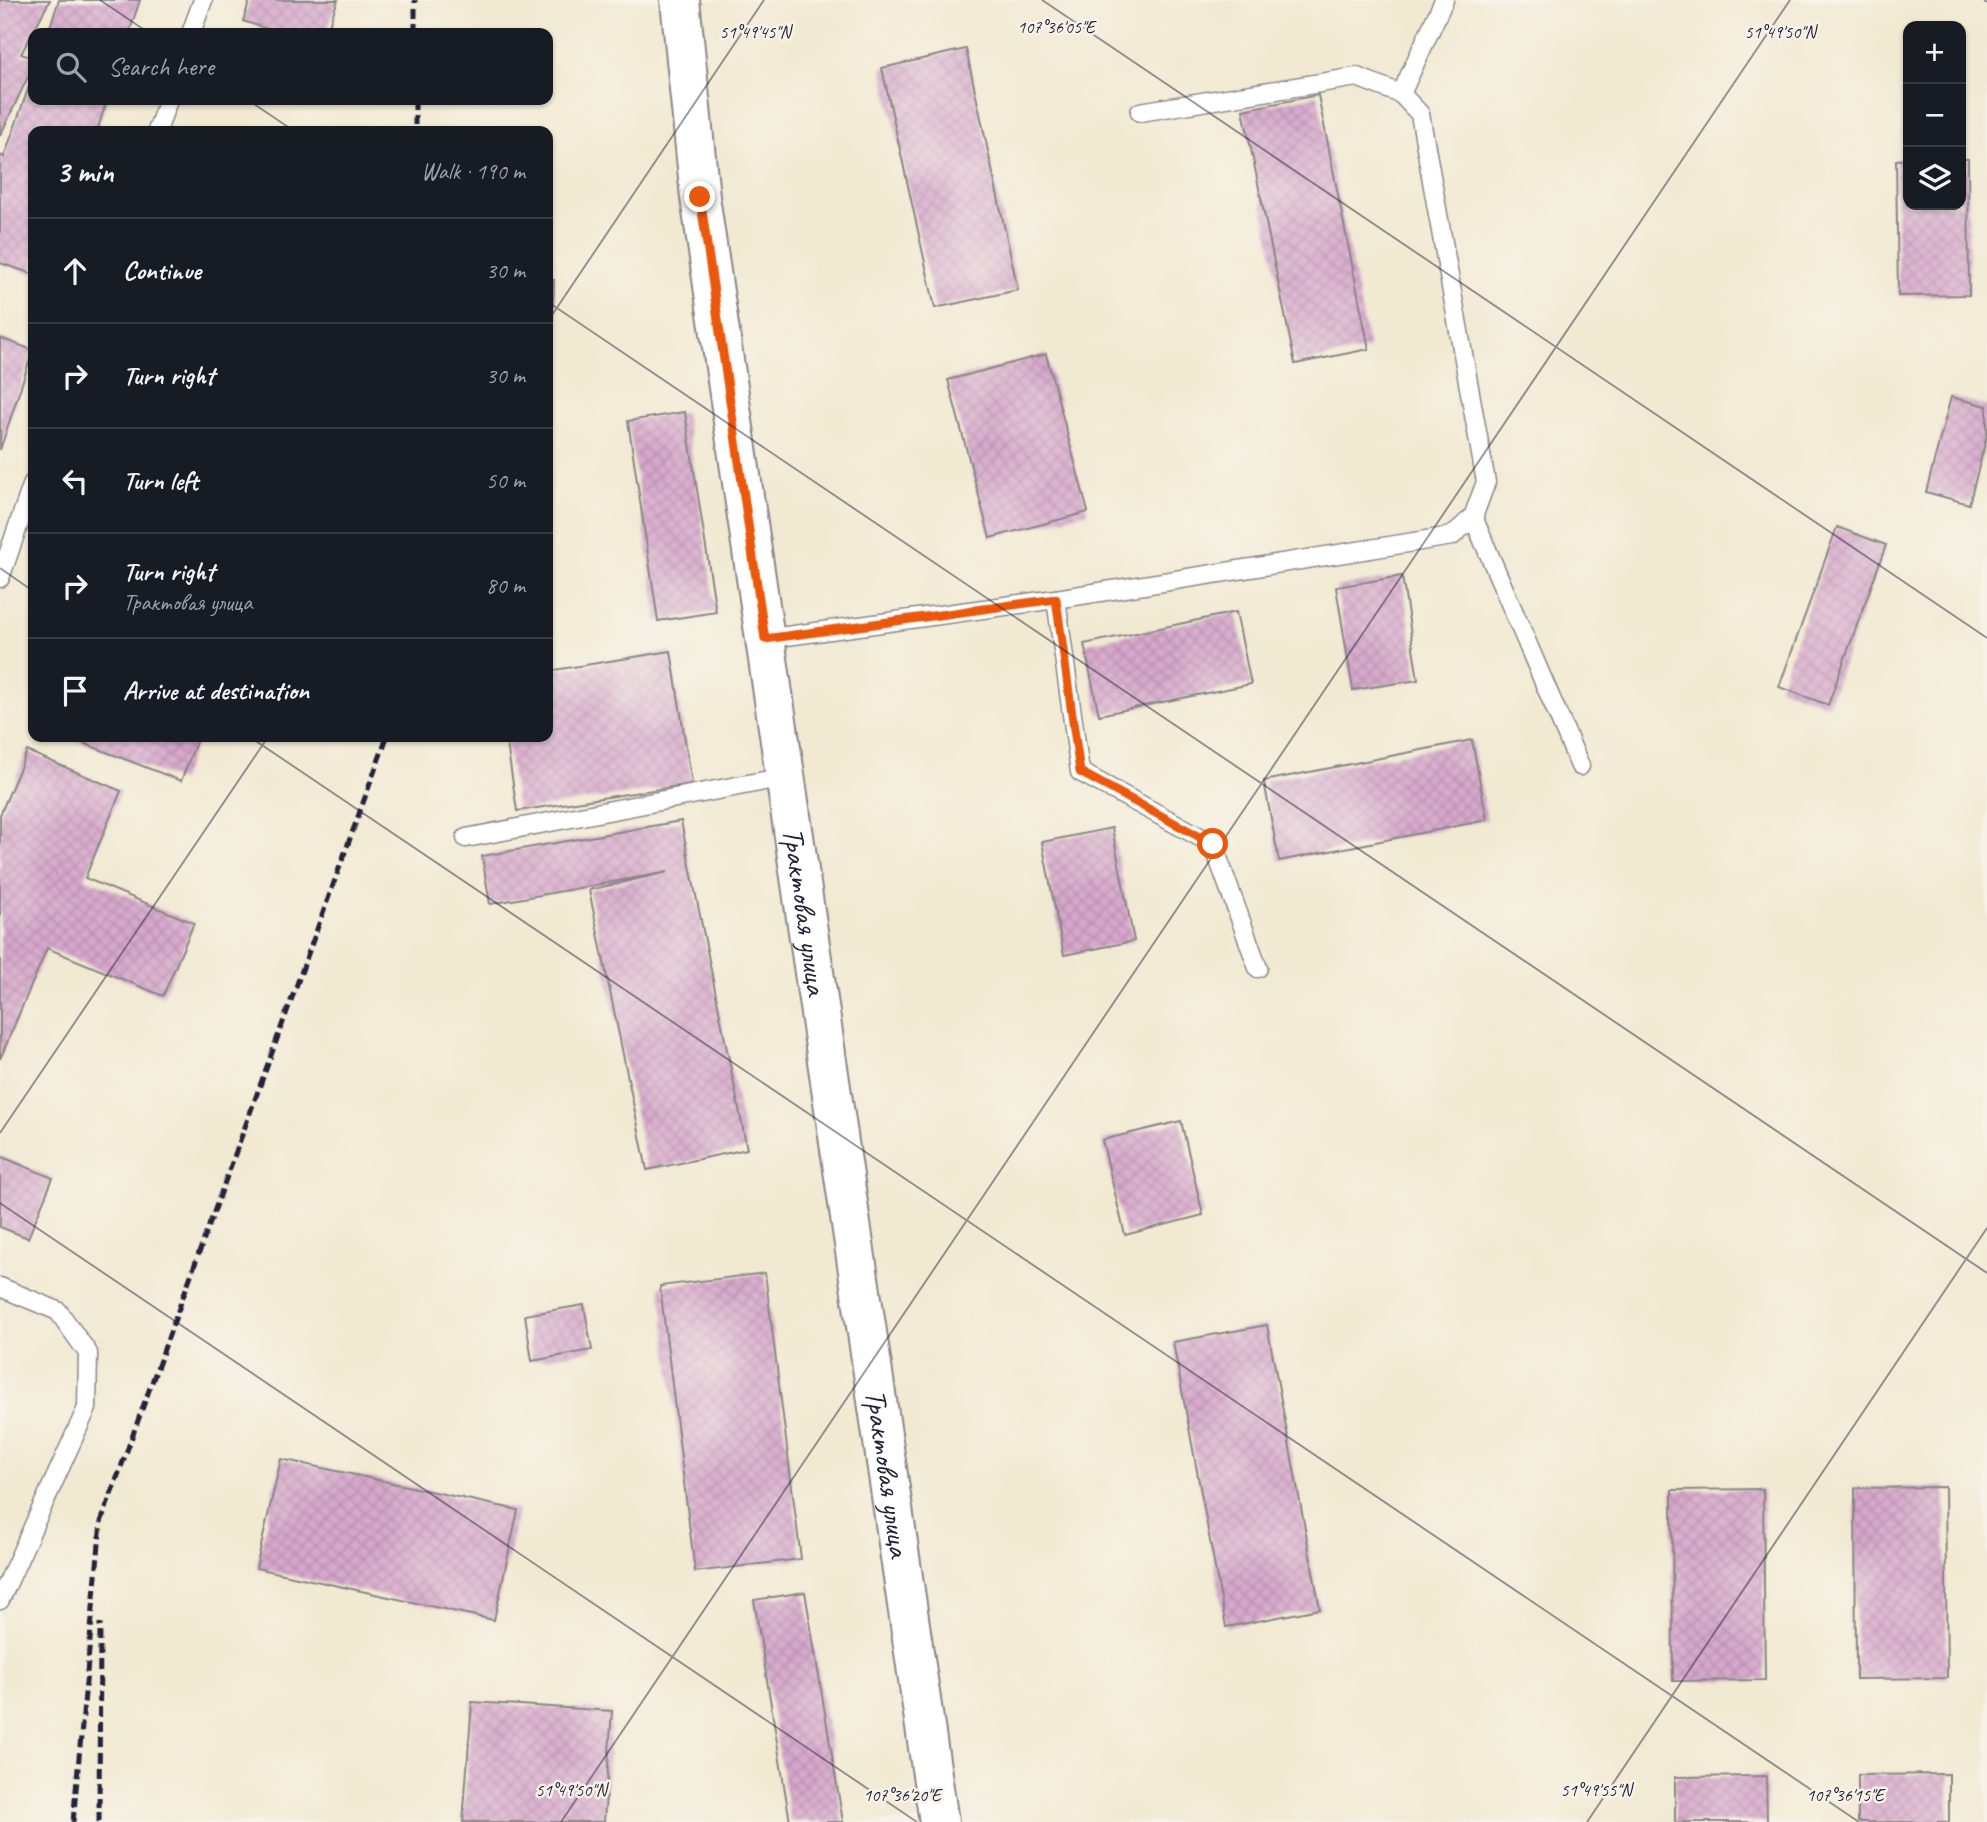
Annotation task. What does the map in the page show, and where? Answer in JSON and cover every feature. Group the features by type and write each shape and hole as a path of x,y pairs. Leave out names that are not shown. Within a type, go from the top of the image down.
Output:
{"main road":[{"name":"Трактовая улица","path":"680,0 700,197 939,1822"}],"lane":[{"path":"193,28 203,0"},
{"path":"1401,94 1444,0"},
{"path":"765,639 1056,599 1452,536 1473,517 1486,482 1420,114 1401,94 1357,77 1140,112"},
{"path":"159,126 166,105"},
{"path":"0,578 28,497"},
{"path":"1473,517 1580,766"},
{"path":"1056,599 1080,772 1213,844 1258,968"},
{"path":"466,838 785,777"},
{"path":"0,1287 58,1311 88,1353 87,1408 0,1600"}],"building":[{"path":"0,0 50,0 35,28 28,28 28,41 21,54 28,56 28,77 0,136"},
{"path":"59,0 140,0 131,28 50,28"},
{"path":"250,0 338,0 328,28 265,28 243,21"},
{"path":"966,49 1018,290 935,308 882,68"},
{"path":"28,89 28,105 105,105 99,126 28,126 28,272 0,263 0,155 4,157"},
{"path":"1318,95 1369,349 1295,364 1243,110"},
{"path":"1903,159 1903,210 1966,210 1968,159 1969,295 1898,296 1896,160"},
{"path":"0,338 28,348 28,365 0,450"},
{"path":"1046,354 1088,512 990,538 948,380"},
{"path":"1951,397 1987,406 1987,436 1969,504 1926,492"},
{"path":"685,412 716,612 658,621 628,421"},
{"path":"1837,527 1886,545 1828,705 1779,687"},
{"path":"1402,576 1418,680 1353,690 1336,587"},
{"path":"1236,612 1251,684 1099,715 1084,644"},
{"path":"671,651 692,784 517,811 507,742 553,742 553,670"},
{"path":"1472,740 1487,820 1279,861 1264,781"},
{"path":"81,742 196,742 181,781"},
{"path":"27,751 121,791 85,878 194,923 163,996 47,948 0,1059 0,815"},
{"path":"681,821 747,1149 647,1170 589,890 668,872 490,904 482,856"},
{"path":"1112,828 1134,941 1064,955 1042,842"},
{"path":"1181,1121 1203,1215 1125,1235 1102,1140"},
{"path":"0,1156 53,1178 28,1238 0,1227"},
{"path":"765,1273 801,1559 695,1572 660,1286"},
{"path":"584,1305 592,1350 532,1361 525,1315"},
{"path":"1267,1325 1320,1609 1226,1627 1173,1342"},
{"path":"281,1459 518,1510 494,1620 256,1568"},
{"path":"1945,1487 1947,1678 1856,1679 1855,1488"},
{"path":"1763,1489 1765,1680 1673,1681 1672,1490"},
{"path":"805,1592 843,1822 790,1822 754,1600"},
{"path":"472,1702 612,1711 604,1822 463,1822"},
{"path":"1949,1774 1949,1822 1858,1822 1858,1775"},
{"path":"1766,1776 1767,1822 1675,1822 1675,1777"}],"railway":[{"path":"415,0 415,28"},
{"path":"415,105 415,126"},
{"path":"73,1822 101,1522 385,742"},
{"path":"99,1822 100,1623"}],"route":[{"path":"700,197 765,639 1056,599 1080,772 1213,844"}]}
